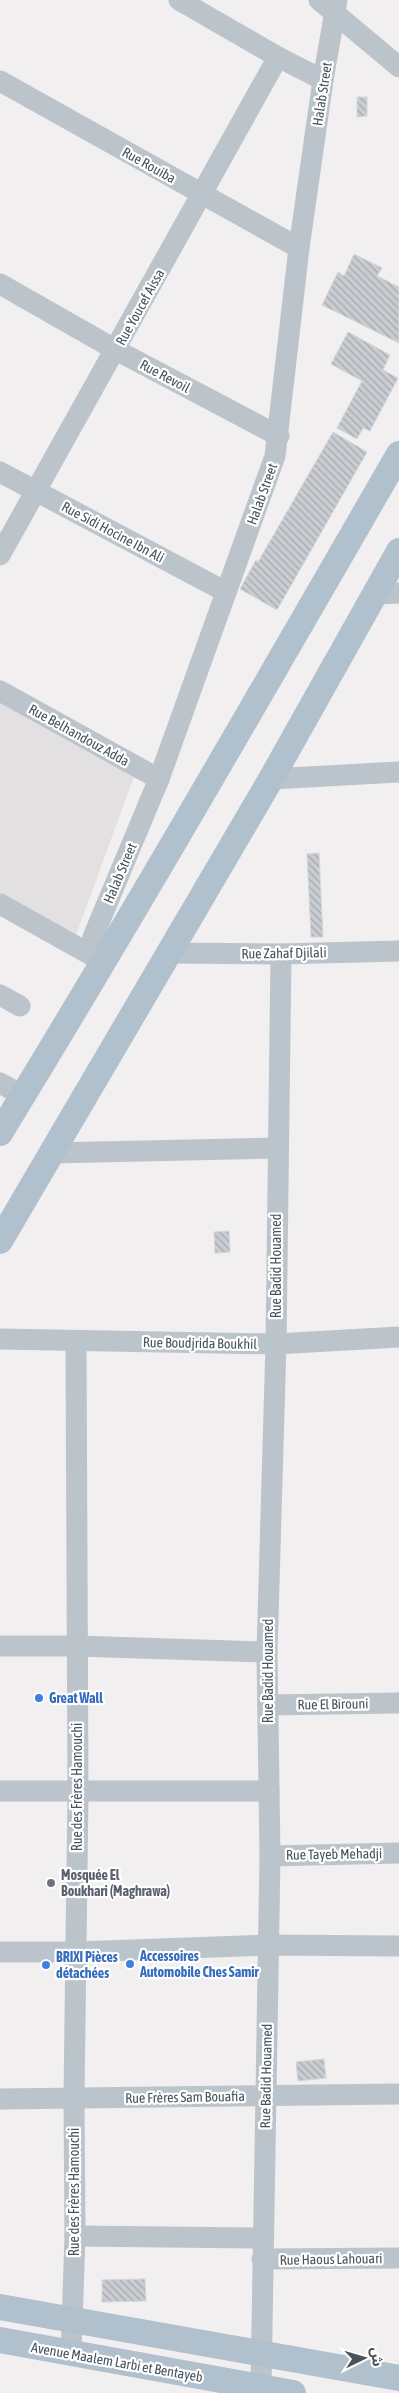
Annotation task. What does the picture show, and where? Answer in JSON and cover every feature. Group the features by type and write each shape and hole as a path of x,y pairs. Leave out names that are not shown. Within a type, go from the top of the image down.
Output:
{"main road":[{"path":"0,1133 164,861 399,454"},
{"path":"0,1242 271,779 387,594 399,551"},
{"path":"0,2307 399,2378"},
{"name":"Avenue Maalem Larbi et Bentayeb","path":"0,2340 293,2393"}],"street":[{"path":"179,0 278,57 323,80"},
{"path":"319,0 336,7 399,67"},
{"name":"Halab Street","path":"102,961 93,936 159,779 276,456 299,248 323,80 336,7"},
{"name":"Rue Youcef Aissa","path":"0,555 278,57"},
{"name":"Rue Rouiba","path":"0,82 299,248"},
{"name":"Rue Revoil","path":"0,284 116,350 279,436"},
{"name":"Rue Sidi Hocine Ibn Ali","path":"0,472 226,592"},
{"name":"Rue Belhandouz Adda","path":"0,691 159,779"},
{"path":"271,779 399,772"},
{"path":"0,904 102,961"},
{"name":"Rue Zahaf Djilali","path":"169,953 281,954 399,950"},
{"name":"Rue Badid Houamed","path":"261,2388 262,2238 270,1856 267,1652 276,1344 277,1148 281,954"},
{"path":"0,995 20,1006"},
{"path":"0,1083 23,1096"},
{"path":"52,1153 277,1148"},
{"name":"Rue Boudjrida Boukhil","path":"0,1339 276,1344 399,1337"},
{"name":"Rue des Frères Hamouchi","path":"72,2354 75,2236 74,2098 78,1792 76,1341"},
{"path":"0,1646 76,1646 267,1652"},
{"name":"Rue El Birouni","path":"268,1705 399,1703"},
{"path":"0,1791 269,1791"},
{"name":"Rue Tayeb Mehadji","path":"270,1856 399,1853"},
{"path":"0,1952 77,1952 267,1946 399,1946"},
{"name":"Rue Frères Sam Bouafia","path":"0,2099 399,2094"},
{"path":"75,2236 262,2238"},
{"name":"Rue Haous Lahouari","path":"262,2259 399,2258"}],"shaded area":[{"path":"0,702 136,771 76,935 0,894"}],"building":[{"path":"357,97 367,97 367,116 357,117"},
{"path":"354,254 382,268 377,276 399,287 399,343 322,305 338,272 344,276"},
{"path":"348,332 390,355 383,370 398,378 370,431 363,428 357,439 337,428 362,381 331,364"},
{"path":"333,432 367,452 277,610 240,589 256,560 258,562"},
{"path":"319,853 323,937 311,937 307,854"},
{"path":"229,1231 230,1252 215,1253 214,1232"},
{"path":"324,2059 326,2078 298,2081 296,2062"},
{"path":"145,2279 146,2301 102,2302 102,2280"}],"place":[{"name":"Great Wall","path":"39,1698"},
{"name":"Mosquée El Boukhari (Maghrawa)","path":"51,1883"},
{"name":"Accessoires Automobile Ches Samir","path":"130,1964"},
{"name":"BRIXI Pièces détachées","path":"46,1965"}]}
